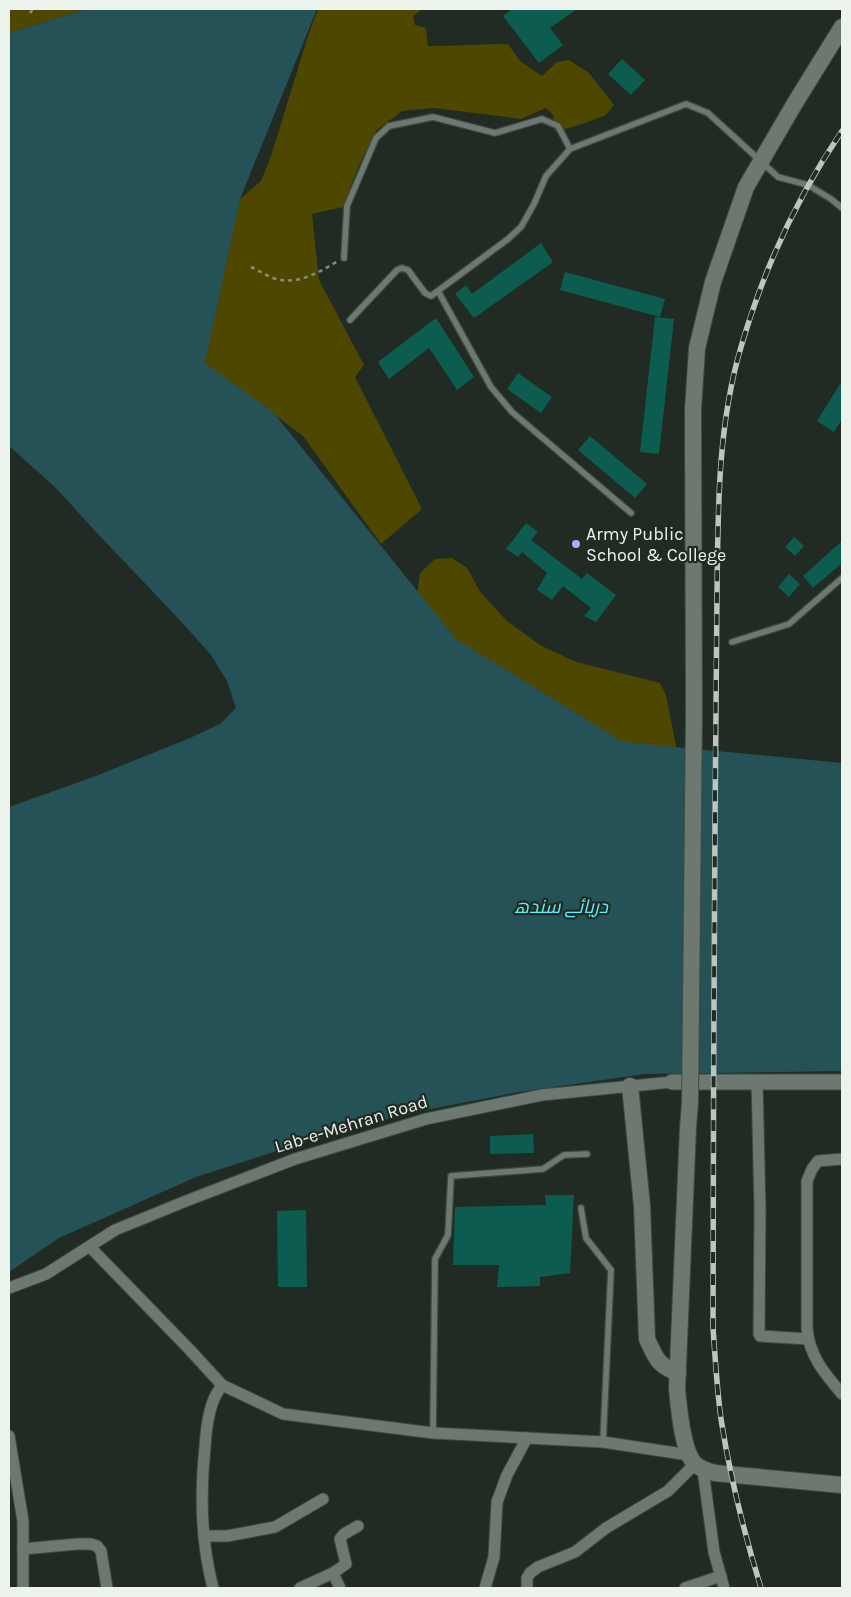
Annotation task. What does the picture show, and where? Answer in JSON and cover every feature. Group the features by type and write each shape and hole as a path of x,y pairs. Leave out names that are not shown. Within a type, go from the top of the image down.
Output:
{"main road":[{"path":"839,32 746,187 713,282 697,348 693,410 694,713 690,1102 677,1389 680,1416 696,1463 715,1473 842,1485"},
{"path":"630,1086 642,1206 648,1339 656,1358 665,1368 678,1373"}],"street":[{"path":"757,1081 760,1210 758,1334 760,1336 808,1338"},
{"name":"Lab-e-Mehran Road","path":"9,1288 46,1274 115,1230 186,1201 295,1159 426,1120 542,1094 672,1082 842,1082"},
{"path":"842,1159 818,1161 807,1181 808,1338 814,1357 824,1373 842,1394"},
{"path":"90,1247 222,1385 283,1414 432,1433 603,1442 696,1463"},
{"path":"213,1588 207,1566 204,1536 202,1478 207,1428 214,1399 222,1385"},
{"path":"9,1436 22,1521 23,1588"},
{"path":"485,1588 494,1557 497,1502 507,1475 527,1438"},
{"path":"696,1463 714,1552 724,1588"},
{"path":"527,1588 530,1573 538,1567 575,1552 606,1528 668,1491 696,1463"},
{"path":"204,1536 227,1536 275,1526 323,1499"},
{"path":"300,1588 333,1573 346,1564 340,1539 344,1534 358,1526"},
{"path":"22,1549 77,1544 97,1546 101,1551 107,1588"},
{"path":"333,1573 340,1588"},
{"path":"685,1588 721,1576"}],"lane":[{"path":"350,320 397,270 402,268 408,270 425,293 432,296 508,239 521,227 534,204 546,176 570,149 686,104 708,113 778,177 808,186 831,199 842,208"},
{"path":"344,258 347,206 376,138 389,126 433,117 495,133 542,119 558,126 570,149"},
{"path":"438,291 491,387 512,412 631,512"},
{"path":"732,642 789,624 842,578"},
{"path":"432,1433 435,1259 448,1236 451,1176 542,1169 564,1156 587,1154"},
{"path":"581,1208 586,1238 611,1270 603,1442"}],"path":[{"path":"30,13 33,9"},
{"path":"251,267 281,280 303,278 318,273 344,258"}],"shaded area":[{"path":"9,9 87,9 9,33"},
{"path":"318,9 423,9 413,16 415,25 426,28 428,46 508,44 520,61 542,76 557,62 569,60 589,73 614,105 606,115 555,132 553,115 546,108 521,119 434,108 402,111 377,130 359,165 343,207 312,214 319,280 364,365 355,377 422,509 381,544 303,436 205,363 215,295 240,199 261,181 271,156"},
{"path":"452,558 467,568 481,593 507,621 540,645 576,662 660,683 666,695 680,766 513,696 416,604 420,573 435,559"}],"water":[{"name":"دریائے سندھ","path":"87,9 317,9 240,199 205,363 273,412 456,639 623,742 842,763 842,1071 645,1074 519,1092 420,1111 336,1132 196,1177 59,1238 9,1272 9,807 96,776 190,738 220,724 236,708 227,681 211,655 56,488 9,446 9,33"}],"building":[{"path":"512,9 577,9 550,28 563,45 539,63 503,16"},
{"path":"622,59 645,80 631,95 608,74"},
{"path":"541,243 553,262 474,318 455,294 466,285 472,294"},
{"path":"565,272 665,299 660,317 560,290"},
{"path":"655,317 674,319 659,454 640,452"},
{"path":"436,318 474,377 457,390 429,348 389,379 378,362"},
{"path":"518,373 552,397 541,413 507,389"},
{"path":"842,381 842,419 834,432 817,421"},
{"path":"590,436 647,484 635,498 578,450"},
{"path":"526,523 538,532 531,540 582,579 587,573 616,595 596,622 584,616 591,608 563,586 552,600 537,590 547,573 522,552 518,557 506,549"},
{"path":"794,537 804,546 795,556 785,547"},
{"path":"842,541 842,563 813,588 803,576"},
{"path":"789,574 800,584 789,597 778,587"},
{"path":"533,1134 534,1153 490,1154 490,1136"},
{"path":"545,1195 574,1195 570,1273 540,1277 540,1286 497,1287 499,1265 453,1265 455,1207 546,1205"},
{"path":"306,1210 307,1287 278,1287 277,1211"}],"railway":[{"path":"761,1588 738,1504 721,1419 713,1327 715,739 720,471 727,408 733,378 760,290 796,208 842,131"}],"place":[{"name":"Army Public School & College","path":"576,544"}]}
